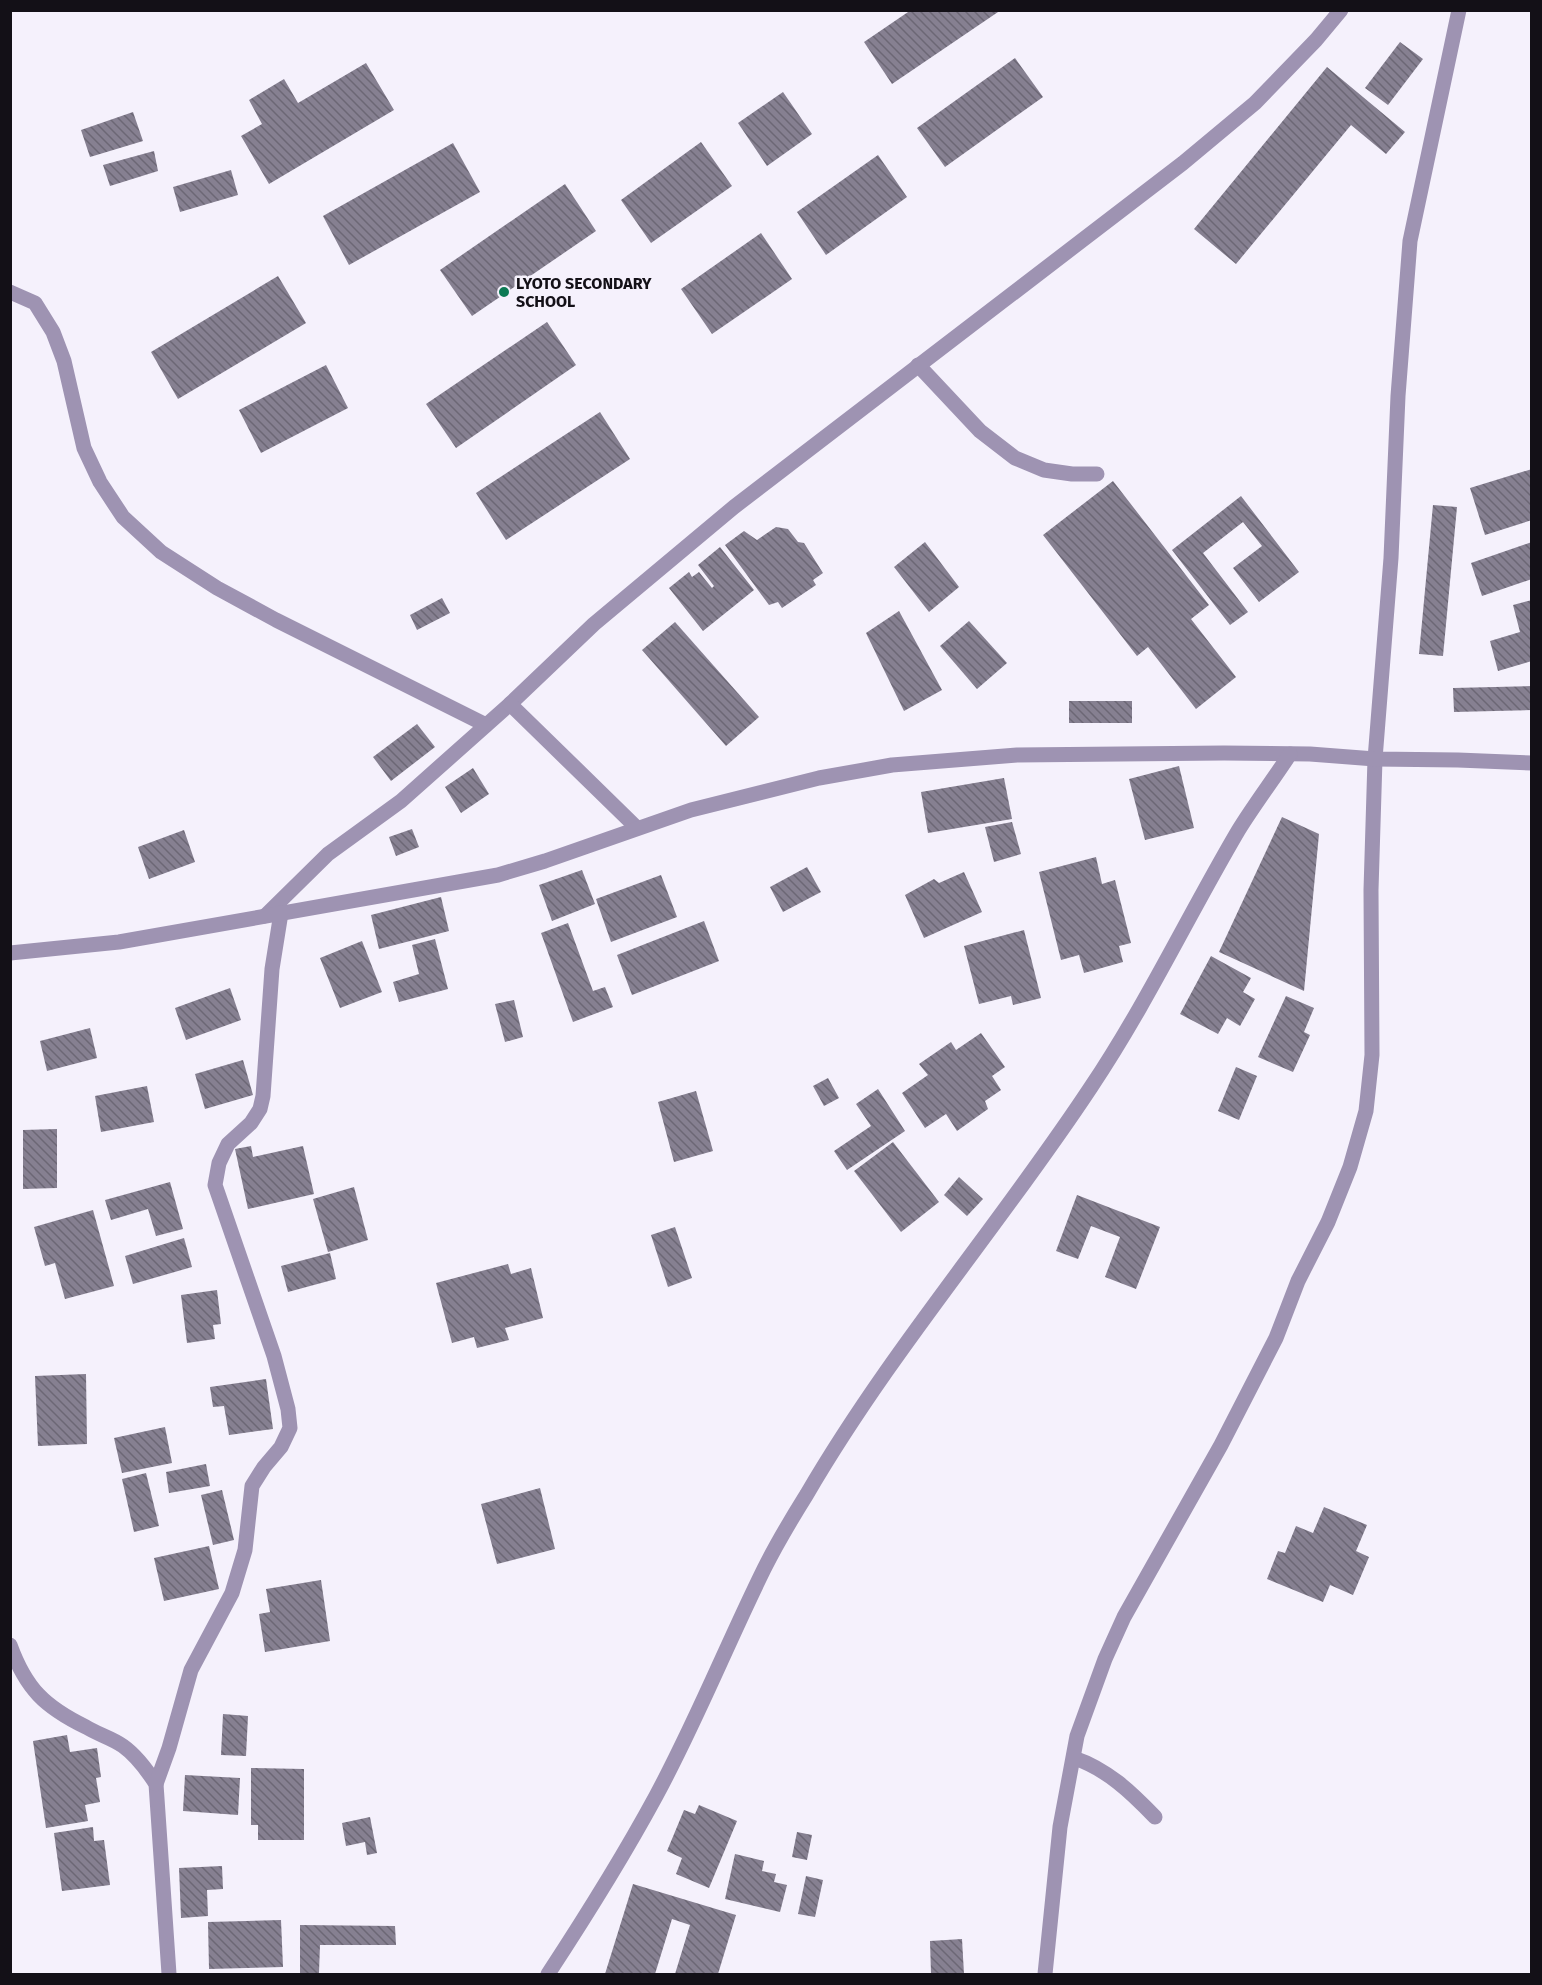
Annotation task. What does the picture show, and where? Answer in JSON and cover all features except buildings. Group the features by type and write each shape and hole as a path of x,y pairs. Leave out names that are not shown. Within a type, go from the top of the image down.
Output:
{"street":[{"path":"265,916 328,854 401,801 510,704 594,624 734,507 1174,170 1255,103 1316,40 1341,10"},
{"path":"1045,1974 1060,1827 1077,1736 1105,1659 1124,1617 1221,1445 1276,1338 1298,1281 1328,1222 1350,1167 1366,1111 1372,1055 1371,890 1375,759 1391,558 1398,396 1410,241 1459,10"},
{"path":"10,292 35,303 53,332 64,362 84,448 100,482 123,517 162,552 217,588 486,725"},
{"path":"918,365 980,431 1015,458 1044,470 1072,474 1097,474"},
{"path":"510,704 637,828"},
{"path":"10,953 119,942 498,875 691,810 819,778 892,765 1017,754 1290,754 1532,764"},
{"path":"548,1974 600,1893 657,1794 766,1564 810,1489 859,1409 946,1286 1018,1194 1092,1085 1149,995 1189,917 1240,828 1290,754"},
{"path":"169,1974 156,1784 169,1748 191,1670 232,1593 245,1550 252,1486 264,1467 281,1448 290,1428 288,1409 274,1356 215,1185 219,1163 228,1144 251,1123 260,1109 263,1096 272,969 281,913"},
{"path":"10,1645 16,1662 39,1698 54,1709 123,1746 144,1766 156,1784"},
{"path":"1074,1758 1090,1763 1108,1775 1128,1790 1155,1816"}],"place":[{"name":"LYOTO SECONDARY SCHOOL","path":"504,292"}]}
